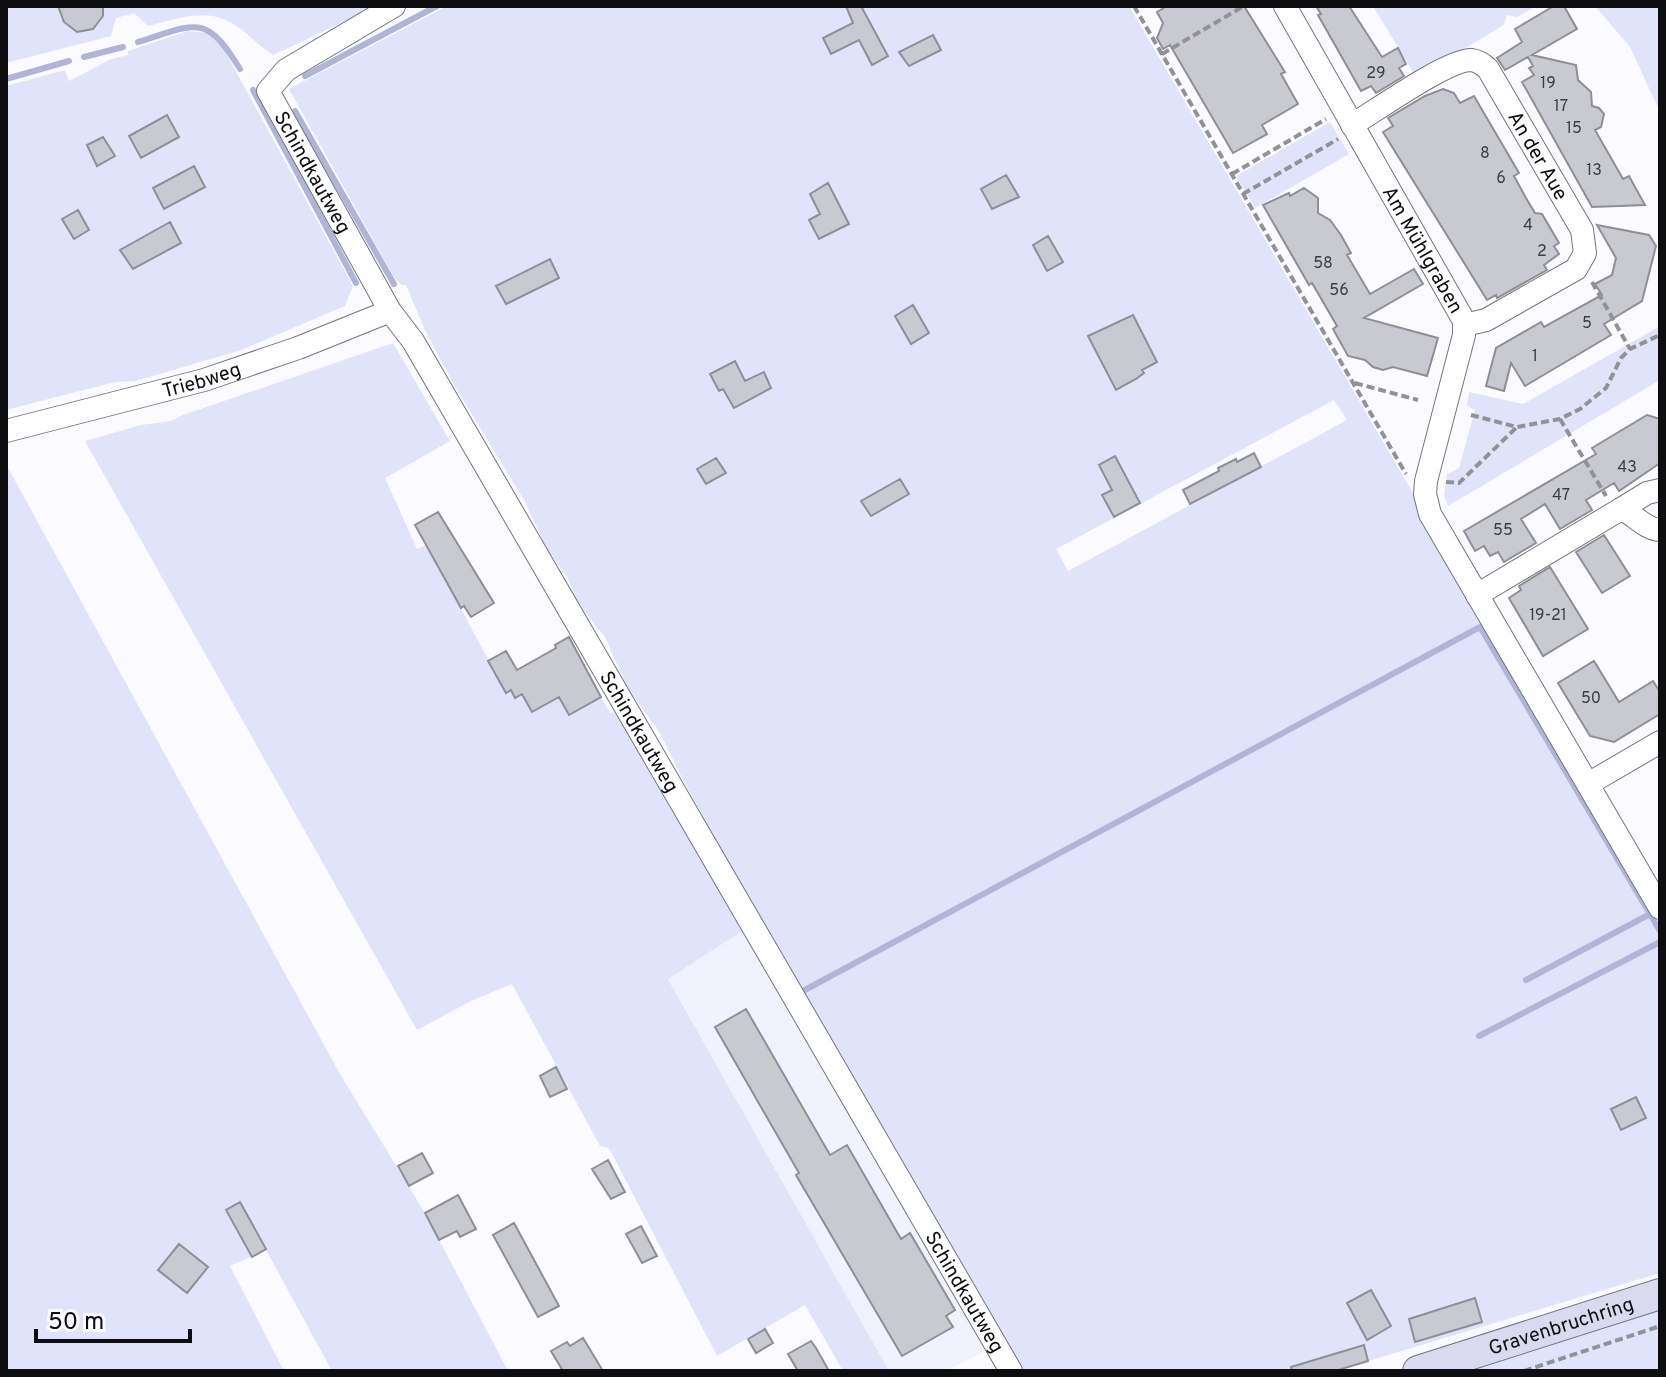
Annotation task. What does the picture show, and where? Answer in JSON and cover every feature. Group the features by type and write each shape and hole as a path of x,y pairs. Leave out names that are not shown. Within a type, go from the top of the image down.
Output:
{"street":[{"name":"Schindkautweg","path":"394,6 286,70 268,91 390,311 413,341 1011,1371"},
{"name":"Am Mühlgraben","path":"1285,6 1347,131 1458,306 1465,325 1425,494 1430,514 1660,908"},
{"name":"An der Aue","path":"1347,131 1453,65 1473,60 1482,63 1582,230 1586,242 1582,264"},
{"path":"1465,325 1486,320 1582,264"},
{"name":"Triebweg","path":"6,431 204,380 298,348 390,311"},
{"path":"1477,595 1647,493 1660,490"},
{"path":"1618,510 1635,515 1650,528 1660,530"},
{"path":"1588,784 1660,742"},
{"name":"Gravenbruchring","path":"1418,1371 1660,1294"}],"path":[{"path":"1134,6 1408,477"},
{"path":"1162,54 1244,6"},
{"path":"1232,174 1330,117"},
{"path":"1243,194 1347,131"},
{"path":"1582,264 1630,349"},
{"path":"1471,415 1517,427 1560,419 1580,409 1606,388 1621,358 1630,349 1660,335"},
{"path":"1353,382 1418,400"},
{"path":"1560,419 1618,510"},
{"path":"1443,482 1459,483 1517,427"},
{"path":"1524,1371 1660,1326"}],"shaded area":[{"path":"6,6 369,6 369,10 273,55 238,27 216,17 194,16 148,26 134,13 116,18 111,36 6,63"},
{"path":"447,6 1129,6 1417,500 1430,530 1660,926 1660,1273 1335,1371 1023,1371 952,1256 772,941 660,733 627,687 605,637 578,604 567,577 547,549 524,500 454,385 406,285 401,285 394,277 289,89","holes":["1334,400 1347,420 1068,571 1056,549"]},
{"path":"1373,6 1536,6 1517,17 1507,15 1504,25 1416,77"},
{"path":"1595,6 1660,6 1660,112 1630,47"},
{"path":"188,31 207,33 221,44 353,286 345,306 241,350 136,381 115,382 6,410 6,86 65,70 69,81 111,59 128,55 128,51"},
{"path":"1330,122 1349,154 1255,208 1236,176"},
{"path":"1660,326 1660,380 1448,506 1444,496 1447,474 1459,468 1475,410 1467,406 1469,392 1523,404"},
{"path":"393,343 450,441 385,478 417,549 427,545 506,693 511,690 515,697 522,694 532,711 559,697 569,714 601,697 610,713 620,711 745,929 668,979 889,1371 843,1371 805,1305 717,1356 609,1148 600,1146 512,984 471,1001 417,1030 85,441 141,425 171,421"},
{"path":"6,464 340,1074 425,1213 507,1369 332,1371 266,1250 230,1266 284,1371 6,1371"},
{"path":"745,929 987,1350 945,1371 889,1371 668,978"},
{"path":"1660,1304 1660,1371 1453,1371"}],"building":[{"path":"58,6 103,6 103,16 93,29 77,32 64,22"},
{"path":"846,6 861,6 888,56 872,65 859,40 831,54 823,38 853,23"},
{"path":"1167,6 1244,6 1285,72 1281,74 1298,104 1262,125 1267,134 1233,153 1170,45 1163,49 1157,38 1163,23 1157,12"},
{"path":"1316,6 1349,6 1382,57 1398,48 1406,64 1399,68 1404,76 1376,93 1371,86 1361,91 1318,15 1321,14"},
{"path":"1554,6 1564,6 1577,29 1532,55 1576,65 1578,80 1591,92 1592,106 1604,114 1601,127 1595,130 1623,179 1629,176 1645,205 1592,207 1522,82 1534,75 1529,68 1533,66 1528,57 1505,70 1497,58 1522,42 1515,29"},
{"path":"933,35 941,50 909,66 899,52"},
{"path":"1443,89 1454,93 1460,103 1474,96 1519,173 1514,176 1526,198 1535,213 1542,214 1559,243 1554,246 1559,254 1544,265 1547,270 1497,298 1496,295 1487,300 1383,132 1393,126 1388,118"},
{"path":"167,115 179,137 141,158 129,136"},
{"path":"103,137 115,156 97,166 87,145"},
{"path":"194,166 205,187 164,209 153,188"},
{"path":"1006,175 1019,197 992,209 981,189"},
{"path":"828,183 849,224 819,239 809,220 820,214 810,194"},
{"path":"1304,188 1318,198 1318,213 1330,220 1341,235 1351,253 1347,255 1370,294 1414,269 1423,284 1364,318 1438,338 1427,376 1393,367 1383,370 1365,360 1348,356 1333,329 1337,326 1312,283 1309,285 1263,205"},
{"path":"78,210 89,230 74,239 62,219"},
{"path":"170,222 181,243 133,269 120,250"},
{"path":"1597,225 1649,235 1656,246 1642,301 1604,324 1611,335 1525,386 1511,363 1504,391 1486,386 1496,348 1541,322 1544,327 1602,295 1595,284 1612,275 1616,258"},
{"path":"1048,236 1063,262 1047,271 1033,245"},
{"path":"550,259 559,278 506,304 496,286"},
{"path":"913,305 929,333 911,344 895,316"},
{"path":"1133,315 1157,362 1116,390 1088,336"},
{"path":"735,361 745,381 764,372 771,388 734,408 723,389 719,391 710,374"},
{"path":"1647,415 1660,419 1660,463 1619,491 1614,483 1586,500 1592,510 1560,529 1545,504 1521,519 1536,543 1504,562 1498,552 1490,556 1484,546 1475,551 1464,531 1596,454 1592,448"},
{"path":"1254,453 1261,467 1190,504 1183,490 1219,471 1218,468"},
{"path":"1115,456 1140,503 1114,517 1102,495 1112,490 1099,465"},
{"path":"716,458 726,473 706,484 697,469"},
{"path":"900,479 909,494 871,516 861,501"},
{"path":"438,512 494,603 471,617 464,606 461,608 415,525"},
{"path":"1604,535 1630,576 1602,593 1576,552"},
{"path":"1550,567 1588,629 1543,656 1509,598 1521,590 1519,586"},
{"path":"569,637 601,697 569,715 559,697 532,712 522,694 515,698 511,690 506,693 488,661 506,651 517,670"},
{"path":"1594,661 1619,702 1653,681 1660,692 1660,714 1614,742 1590,736 1558,683"},
{"path":"746,1009 830,1155 847,1145 901,1239 910,1233 955,1310 946,1316 953,1327 902,1356 796,1175 799,1173 715,1027"},
{"path":"556,1067 567,1089 550,1097 540,1076"},
{"path":"1636,1097 1646,1118 1621,1130 1611,1109"},
{"path":"422,1153 433,1173 409,1186 398,1166"},
{"path":"608,1160 625,1192 611,1199 592,1169"},
{"path":"458,1195 476,1229 460,1237 457,1231 439,1240 425,1213"},
{"path":"240,1202 266,1249 252,1257 226,1210"},
{"path":"514,1223 559,1306 538,1317 493,1235"},
{"path":"641,1226 657,1256 642,1263 626,1234"},
{"path":"179,1244 208,1267 187,1293 158,1270"},
{"path":"1371,1290 1391,1326 1367,1340 1347,1303"},
{"path":"1475,1298 1482,1322 1415,1342 1409,1319"},
{"path":"765,1329 773,1343 756,1353 748,1339"},
{"path":"583,1338 603,1371 563,1371 551,1351 567,1342 570,1346"},
{"path":"811,1341 829,1371 798,1371 788,1354"},
{"path":"1364,1345 1368,1361 1335,1371 1292,1371 1291,1367"}],"waterway":[{"path":"305,76 437,6"},
{"path":"138,42 198,27 217,38 240,69"},
{"path":"84,57 123,47"},
{"path":"6,79 69,61"},
{"path":"253,90 356,283"},
{"path":"295,111 394,284"},
{"path":"803,991 1480,627 1660,931"},
{"path":"1526,980 1650,914"},
{"path":"1479,1036 1660,942"}]}
